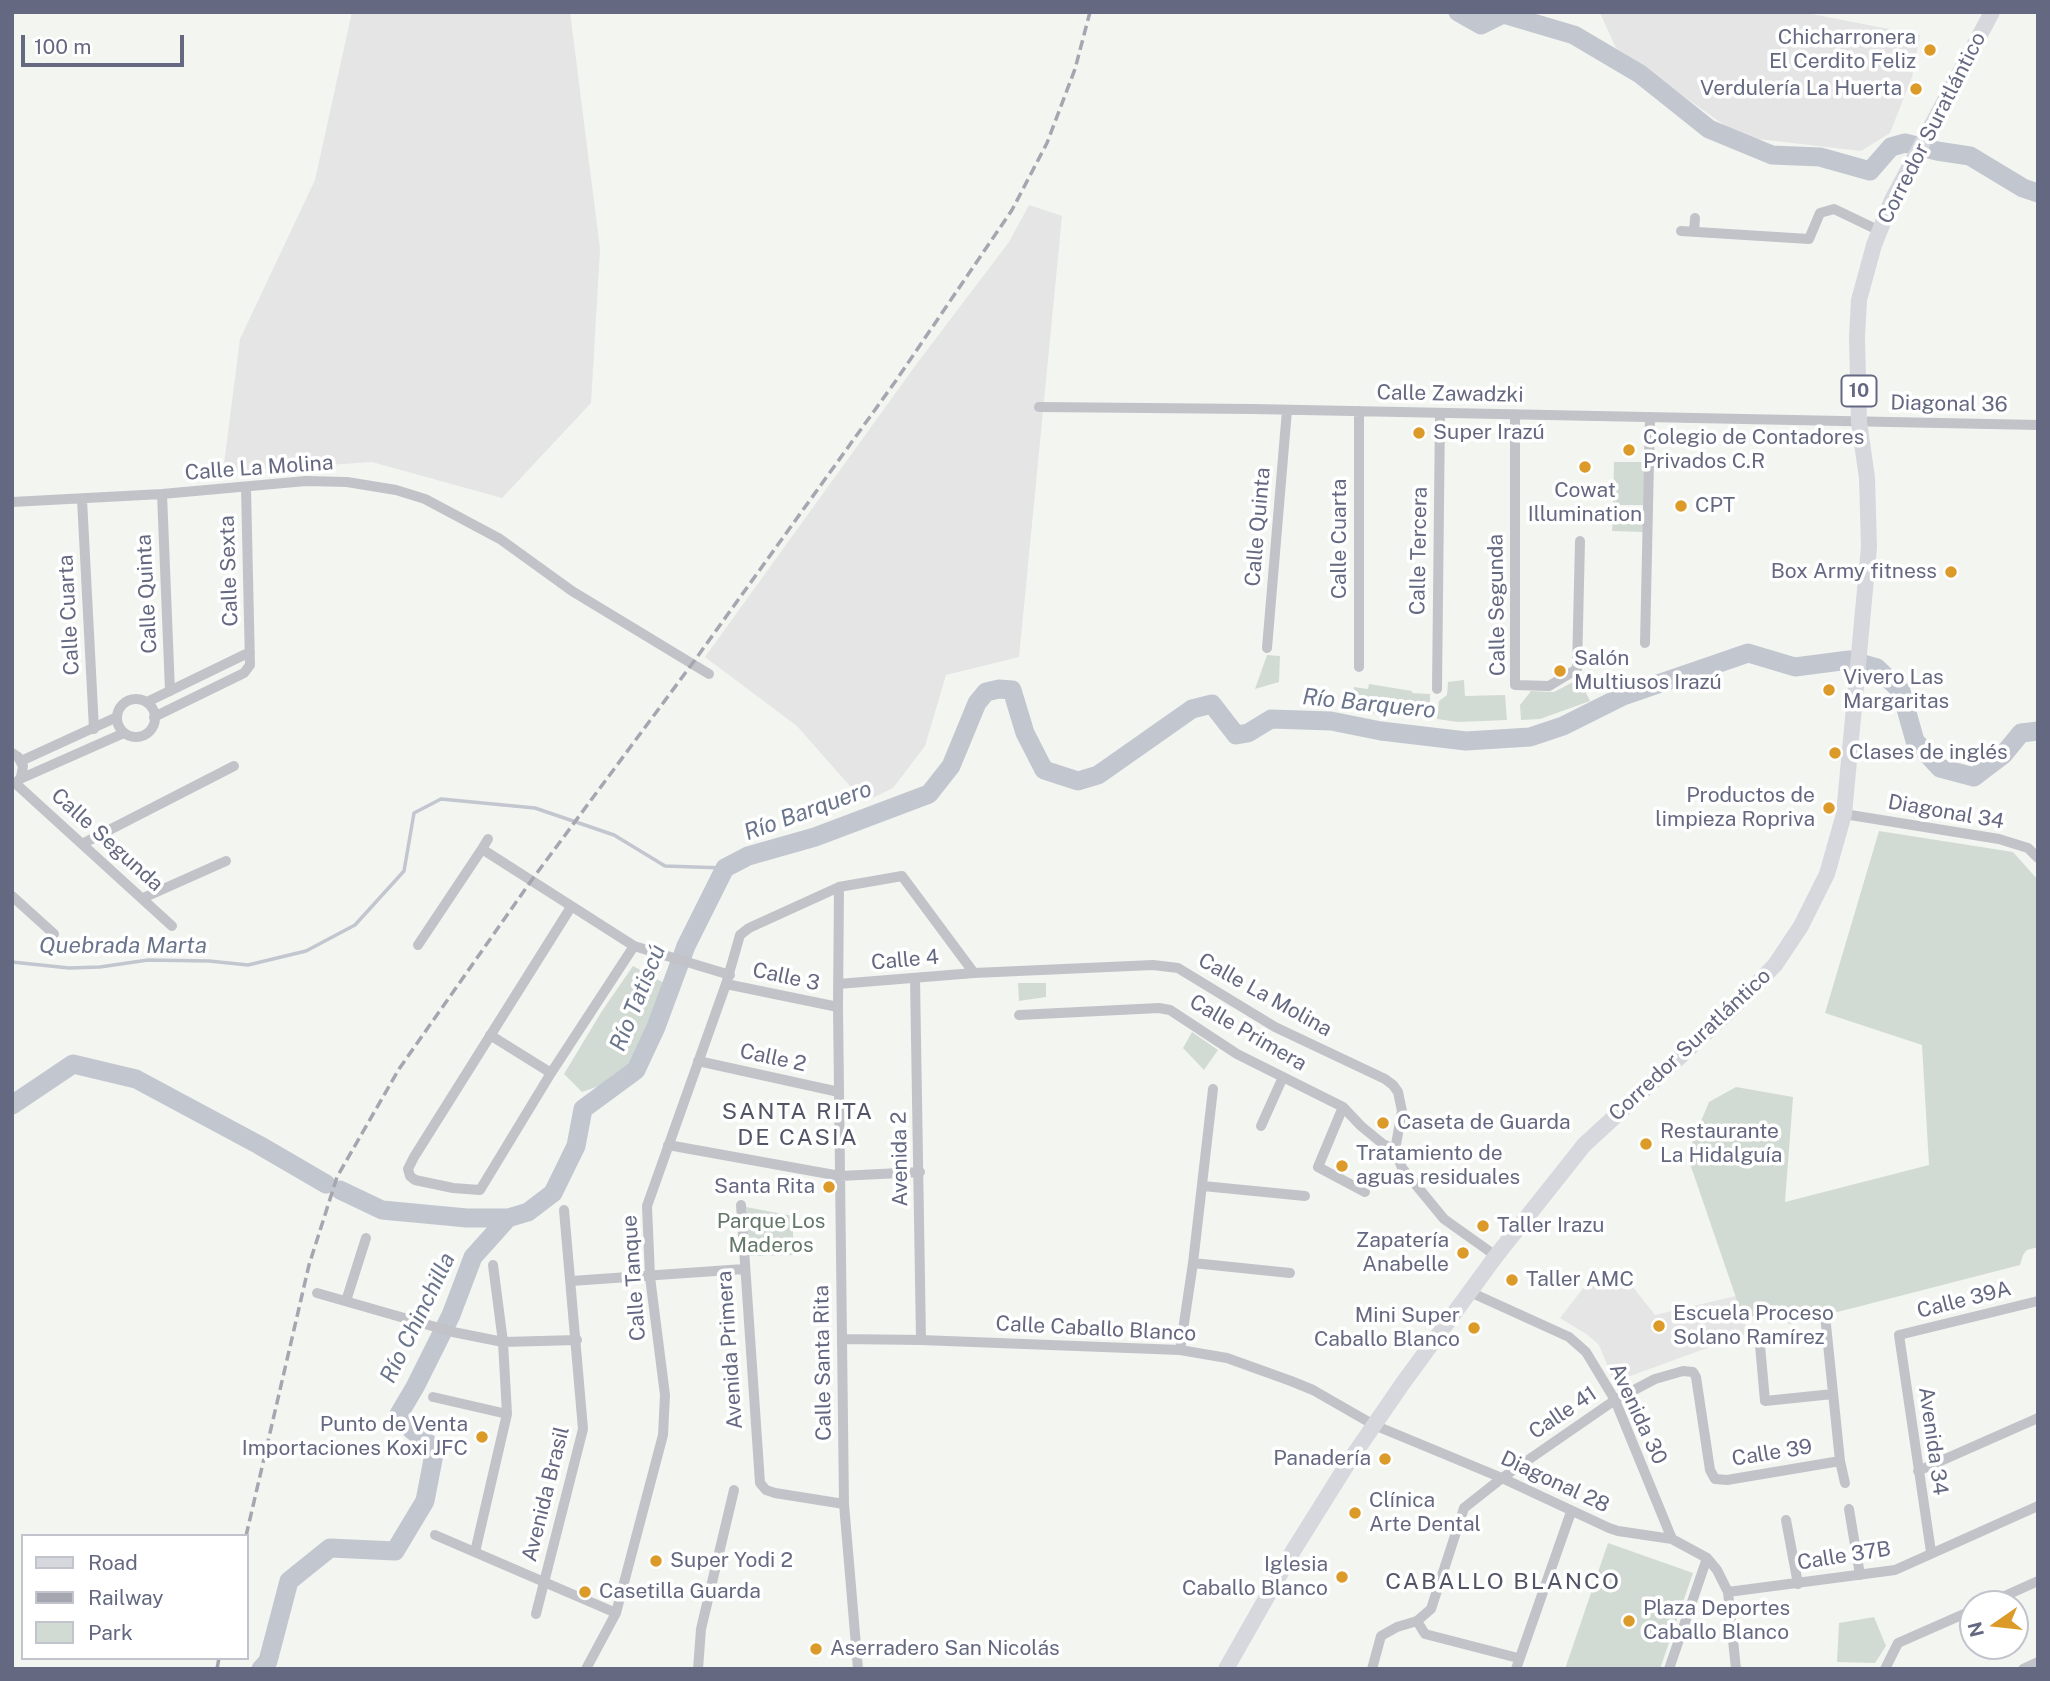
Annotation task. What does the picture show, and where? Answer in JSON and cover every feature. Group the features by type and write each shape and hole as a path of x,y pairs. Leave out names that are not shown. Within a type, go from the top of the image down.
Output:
{"main road":[{"name":"Corredor Suratlántico","path":"1226,1669 1293,1551 1374,1425 1496,1256 1584,1145 1775,965 1801,926 1826,874 1843,814 1869,547 1867,478 1859,422 1859,300 1892,200 1989,13"}],"street":[{"path":"1681,231 1808,239 1820,213 1834,209 1880,231"},
{"path":"1694,232 1695,218"},
{"name":"Calle Zawadzki","path":"1039,407 1859,422"},
{"name":"Calle Quinta","path":"1267,648 1287,410"},
{"name":"Calle Cuarta","path":"1359,411 1359,667"},
{"name":"Calle Tercera","path":"1437,689 1440,413"},
{"name":"Calle Segunda","path":"1515,415 1515,685 1549,686 1577,669 1580,541"},
{"path":"1645,643 1650,417"},
{"name":"Diagonal 36","path":"1859,422 2038,425"},
{"name":"Calle La Molina","path":"12,502 246,488 306,481 348,482 396,490 425,499 500,538 572,591 709,674"},
{"name":"Calle Sexta","path":"246,488 250,652"},
{"name":"Calle Quinta","path":"162,494 170,691"},
{"name":"Calle Cuarta","path":"82,499 93,729"},
{"path":"250,652 250,665 244,673 155,717 151,729 142,736 130,736 118,726 120,708 127,701 137,699 147,702 250,652"},
{"path":"147,702 155,717"},
{"path":"21,761 117,717"},
{"path":"16,783 124,733"},
{"path":"12,753 21,761 23,772 16,783"},
{"path":"82,844 234,766"},
{"name":"Calle Segunda","path":"16,783 172,926"},
{"name":"Diagonal 34","path":"1843,814 1999,839 2028,848 2038,858"},
{"path":"424,942 488,839"},
{"name":"Calle 3","path":"482,849 634,946 728,979 838,1007"},
{"path":"143,898 226,860"},
{"name":"Calle Tanque","path":"586,1669 616,1613 663,1435 665,1395 650,1277 647,1206 728,979 740,935 749,928 839,887 902,876 974,973"},
{"name":"Calle Santa Rita","path":"839,887 844,1504 858,1669"},
{"path":"12,896 54,934"},
{"path":"570,907 409,1165 410,1176 415,1180 453,1188 480,1190 551,1073 634,946"},
{"name":"Calle La Molina","path":"974,973 1153,965 1178,968 1275,1027 1385,1079 1398,1092 1401,1101 1402,1111 1395,1150"},
{"name":"Calle 4","path":"838,984 974,973"},
{"name":"Avenida 2","path":"915,978 921,1340"},
{"name":"Calle Primera","path":"1019,1015 1158,1008 1170,1010 1237,1054 1343,1107 1361,1126 1395,1150"},
{"path":"490,1035 551,1073"},
{"name":"Calle 2","path":"698,1061 839,1092"},
{"path":"1261,1126 1283,1077"},
{"path":"1180,1350 1194,1263 1213,1089"},
{"path":"1343,1107 1318,1167 1365,1192"},
{"path":"668,1145 840,1176 920,1172"},
{"path":"1395,1150 1402,1167 1436,1212 1496,1256"},
{"path":"1203,1186 1305,1196"},
{"name":"Avenida Primera","path":"741,1205 760,1483 766,1490 844,1504"},
{"name":"Avenida Brasil","path":"536,1614 583,1429 564,1210"},
{"path":"346,1301 366,1238"},
{"path":"1194,1263 1290,1273"},
{"path":"475,1552 507,1414 503,1342 493,1265"},
{"path":"571,1281 744,1269"},
{"name":"Avenida 30","path":"1470,1292 1577,1343 1586,1352 1615,1400 1672,1539"},
{"path":"317,1293 453,1332 503,1342 577,1340"},
{"name":"Calle 39A","path":"1899,1335 2038,1301"},
{"path":"1825,1315 1840,1461 1845,1483"},
{"path":"1759,1334 1765,1401 1833,1394"},
{"name":"Avenida 34","path":"1899,1335 1931,1552"},
{"name":"Calle Caballo Blanco","path":"842,1339 1180,1350 1227,1358 1292,1381 1374,1425"},
{"name":"Calle 41","path":"1417,1621 1431,1609 1464,1508 1502,1478 1615,1400 1655,1379 1688,1371 1693,1372 1696,1377 1712,1476"},
{"path":"433,1397 507,1414"},
{"path":"1918,1471 2038,1418"},
{"name":"Diagonal 28","path":"1374,1425 1502,1478 1618,1531 1672,1539 1707,1558 1717,1570 1728,1592"},
{"name":"Calle 39","path":"1712,1476 1727,1480 1840,1461"},
{"path":"698,1669 701,1629 734,1490"},
{"name":"Calle 37B","path":"1728,1592 1895,1570 2038,1506"},
{"path":"1849,1509 1860,1575"},
{"path":"1372,1669 1381,1636 1397,1627 1417,1621 1425,1634 1517,1664 1571,1511"},
{"path":"1786,1520 1798,1584"},
{"path":"435,1535 616,1613"},
{"path":"1669,1669 1707,1558"},
{"path":"2018,1590 2038,1581"},
{"path":"1728,1592 1736,1669"},
{"path":"1885,1669 1898,1643 1959,1616"},
{"path":"2023,1669 2038,1662"}],"shaded area":[{"path":"352,12 570,12 600,249 591,403 502,498 372,462 223,472 240,339 315,180"},
{"path":"1801,12 1920,35 1912,77 1890,133 1861,151 1741,137 1616,48 1600,13"},
{"path":"1029,205 1062,216 1019,657 946,675 925,746 893,788 864,802 797,726 705,657 918,362 1009,242"},
{"name":"Escuela Proceso Solano Ramírez","path":"1625,1277 1655,1315 1736,1296 1748,1333 1614,1382 1599,1345 1560,1318 1585,1286"}],"green space":[{"path":"1614,462 1644,462 1645,505 1613,505"},
{"path":"1613,518 1643,520 1644,532 1612,531"},
{"path":"1267,655 1280,656 1279,682 1255,689"},
{"path":"1579,679 1590,701 1540,719 1521,720 1520,705 1531,691 1554,692"},
{"path":"1464,680 1465,696 1505,695 1507,720 1458,722 1437,719 1439,701 1447,695 1448,682"},
{"path":"1369,684 1430,694 1430,712 1411,709 1410,717 1352,711 1354,687 1368,689"},
{"path":"1879,831 2013,852 2038,880 2038,1247 2027,1250 2020,1265 1789,1324 1783,1310 1743,1318 1687,1155 1709,1102 1736,1087 1793,1097 1785,1202 1929,1165 1922,1045 1825,1013"},
{"path":"633,966 673,988 642,1071 582,1092 564,1074"},
{"path":"1018,983 1046,983 1046,997 1019,1001"},
{"path":"1192,1032 1218,1050 1204,1070 1183,1048"},
{"name":"Parque Los Maderos","path":"746,1207 793,1216 793,1255 750,1256"},
{"name":"Plaza Deportes Caballo Blanco","path":"1608,1543 1693,1573 1660,1669 1565,1669"},
{"path":"1874,1617 1886,1646 1875,1663 1837,1662 1839,1623"}],"waterway":[{"path":"1458,12 1481,25 1503,14 1574,35 1640,74 1709,129 1772,155 1820,157 1870,171 1891,147 1905,143 1970,156 2023,188 2038,193"},
{"name":"Río Barquero","path":"340,1190 382,1210 467,1218 508,1218 528,1212 553,1193 576,1146 583,1109 636,1070 656,1027 686,946 725,868 748,856 815,837 929,794 951,766 977,703 986,692 1012,690 1025,733 1044,770 1078,781 1098,775 1192,709 1212,704 1236,735 1248,733 1271,719 1331,721 1381,731 1466,741 1530,737 1563,726 1623,696 1748,653 1795,667 1849,660 1877,668 1901,691 1915,741 1940,768 1974,777 2003,755 2021,733 2038,731"},
{"name":"Quebrada Marta","path":"12,962 69,968 100,967 148,960 248,965 306,951 355,925 404,871 414,813 441,799 535,808 614,835 665,866 725,868"},
{"name":"Río Tatiscú","path":"12,1105 73,1064 136,1079 326,1184"},
{"name":"Río Chinchilla","path":"261,1669 268,1661 289,1581 330,1548 395,1551 425,1501 435,1449 412,1430 399,1414 451,1315 473,1257 508,1218"}],"railway":[{"path":"246,1534 309,1265 337,1177 399,1069 531,881 692,664 895,382 1012,210 1047,143 1075,69 1090,12"},
{"path":"217,1669 219,1660"}],"place":[{"name":"Chicharronera El Cerdito Feliz","path":"1930,50"},
{"name":"Verdulería La Huerta","path":"1916,89"},
{"name":"Super Irazú","path":"1419,433"},
{"name":"Colegio de Contadores Privados C.R","path":"1629,450"},
{"name":"Cowat Illumination","path":"1585,467"},
{"name":"CPT","path":"1681,506"},
{"name":"Box Army fitness","path":"1951,572"},
{"name":"Salón Multiusos Irazú","path":"1560,671"},
{"name":"Vivero Las Margaritas","path":"1829,690"},
{"name":"Clases de inglés","path":"1835,753"},
{"name":"Productos de limpieza Ropriva","path":"1829,808"},
{"name":"Caseta de Guarda","path":"1383,1123"},
{"name":"Restaurante La Hidalguía","path":"1646,1144"},
{"name":"Tratamiento de aguas residuales","path":"1342,1166"},
{"name":"Santa Rita","path":"829,1187"},
{"name":"Taller Irazu","path":"1483,1226"},
{"name":"Zapatería Anabelle","path":"1463,1253"},
{"name":"Taller AMC","path":"1512,1280"},
{"name":"Escuela Proceso Solano Ramírez","path":"1659,1326"},
{"name":"Mini Super Caballo Blanco","path":"1474,1328"},
{"name":"Punto de Venta Importaciones Koxi JFC","path":"482,1437"},
{"name":"Panadería","path":"1385,1459"},
{"name":"Clínica Arte Dental","path":"1355,1513"},
{"name":"Super Yodi 2","path":"656,1561"},
{"name":"Iglesia Caballo Blanco","path":"1342,1577"},
{"name":"Casetilla Guarda","path":"585,1592"},
{"name":"Plaza Deportes Caballo Blanco","path":"1629,1621"},
{"name":"Aserradero San Nicolás","path":"816,1649"}],"district":[{"name":"SANTA RITA DE CASIA","path":"798,1125"},
{"name":"CABALLO BLANCO","path":"1503,1582"}]}
